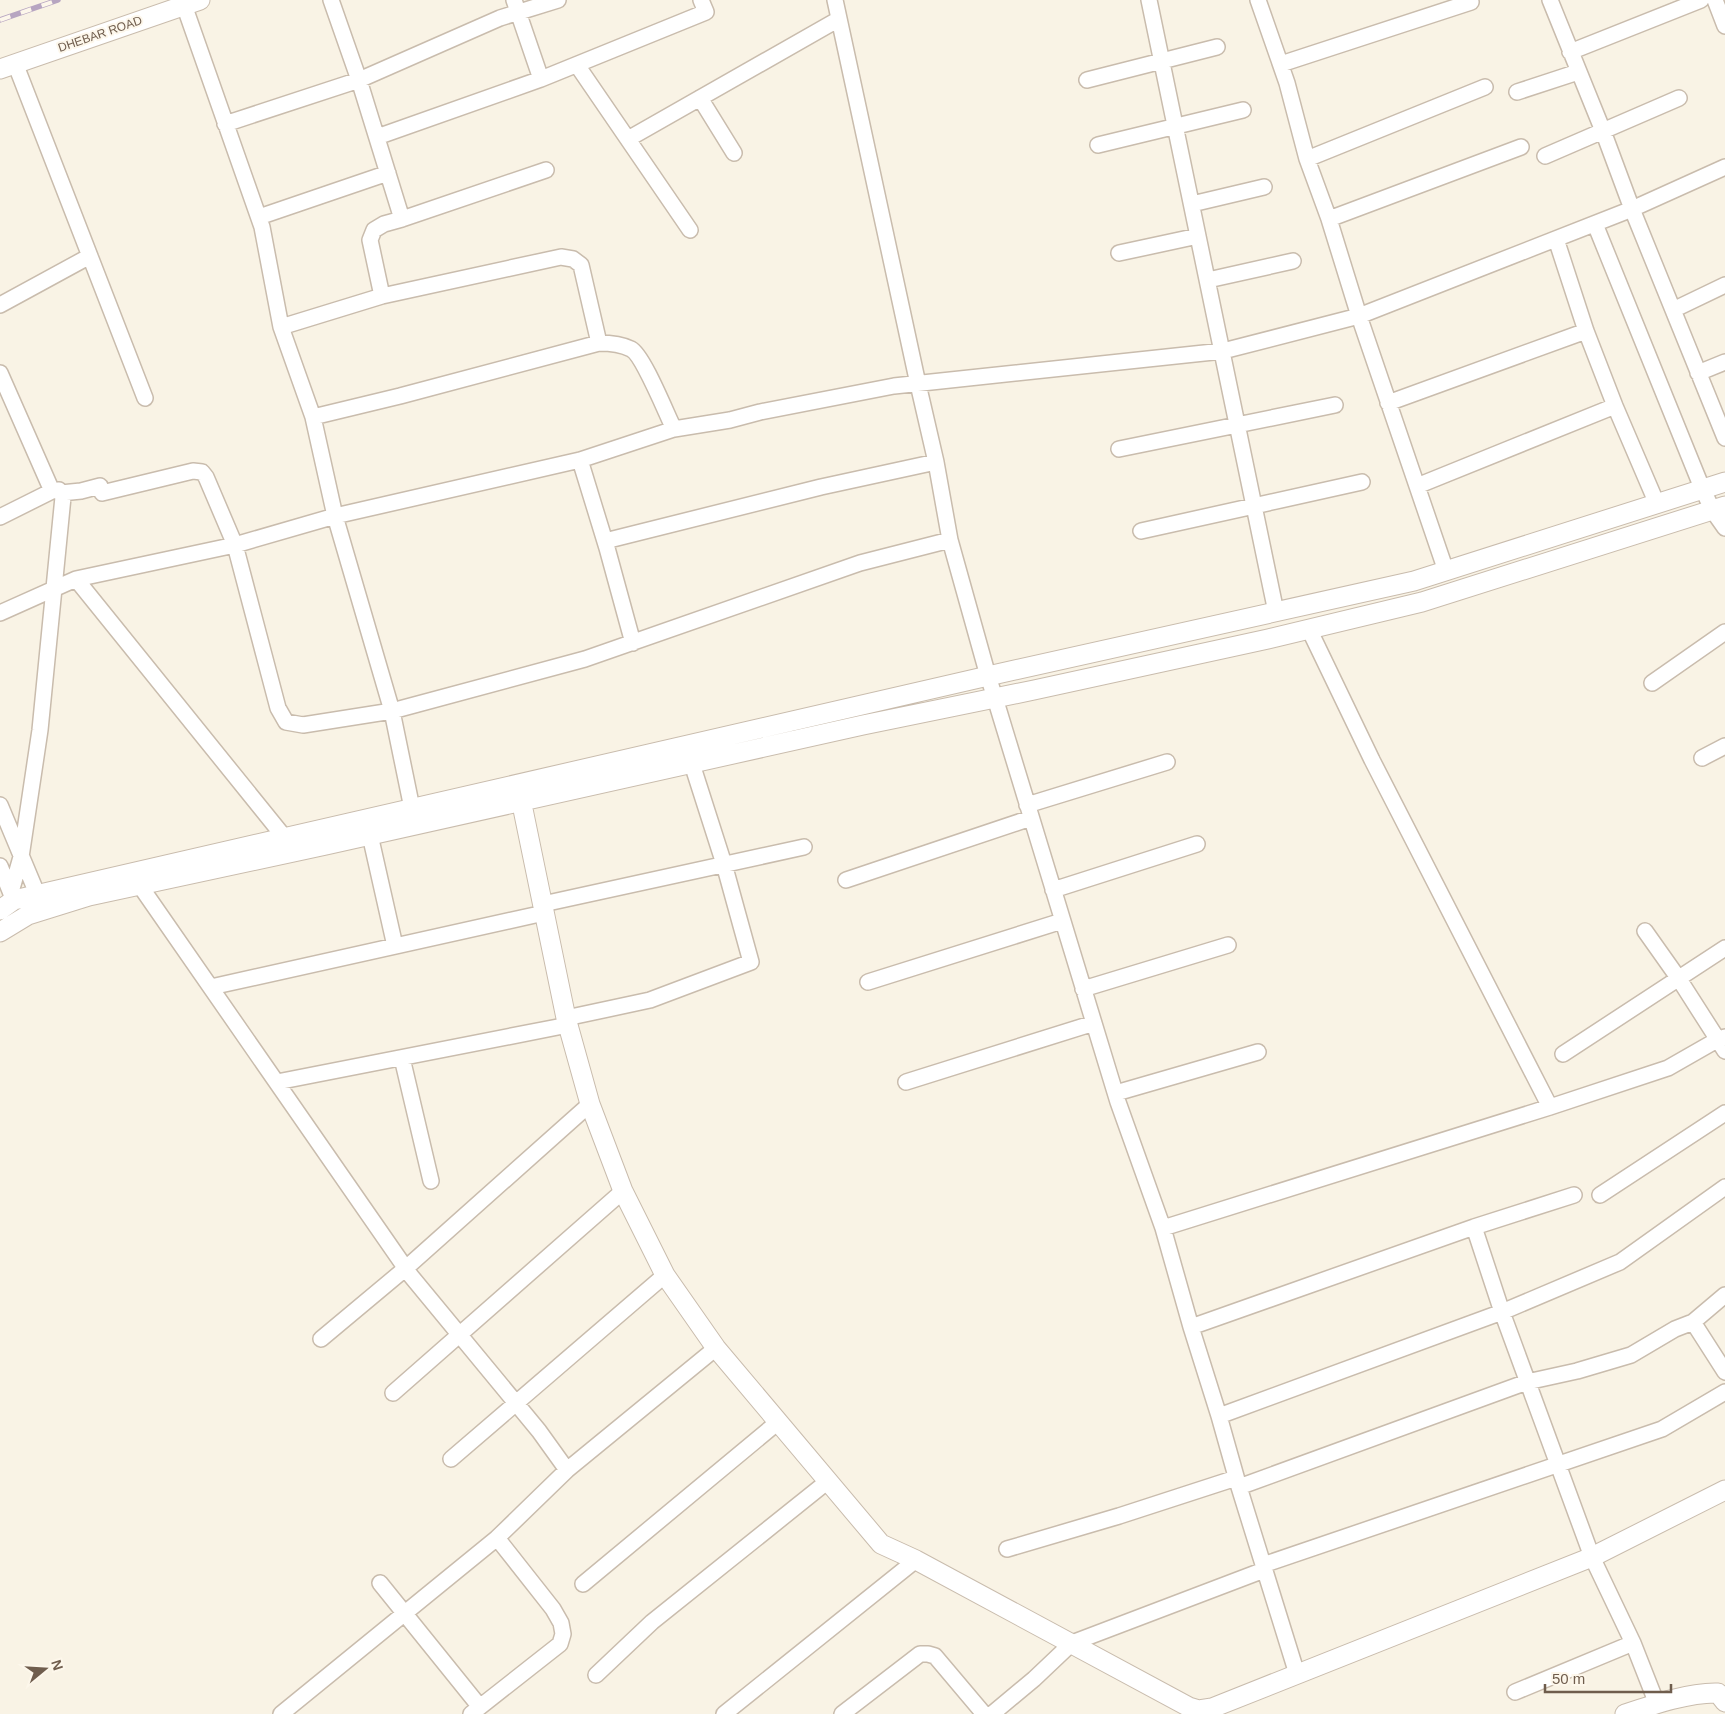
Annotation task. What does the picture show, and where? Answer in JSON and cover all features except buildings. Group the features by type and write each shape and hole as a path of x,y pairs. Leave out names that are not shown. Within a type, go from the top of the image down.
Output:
{"street":[{"path":"331,0 359,80 402,219"},
{"path":"225,124 359,80 500,18 516,7 558,0"},
{"path":"377,137 541,79 706,12 701,0"},
{"path":"835,0 936,462 950,540 988,676 1062,921 1116,1093 1162,1228 1220,1416 1237,1482 1297,1674"},
{"path":"1150,0 1276,612"},
{"path":"1258,0 1281,64 1307,159 1329,219 1359,316 1446,571"},
{"path":"1550,0 1603,131 1632,210 1725,438"},
{"path":"1570,52 1701,0"},
{"path":"1715,0 1725,26"},
{"path":"1281,64 1471,2"},
{"path":"192,3 225,124 262,227 282,327 313,417 335,516 392,711 414,817"},
{"name":"DHEBAR ROAD","path":"8,66 192,3"},
{"path":"516,7 541,79"},
{"path":"628,139 839,18"},
{"path":"1087,80 1217,47"},
{"path":"577,65 690,230"},
{"path":"8,66 90,256 145,398"},
{"path":"1517,92 1578,72"},
{"path":"1307,159 1485,88"},
{"path":"700,98 734,153"},
{"path":"1545,156 1679,98"},
{"path":"1098,145 1243,110"},
{"path":"1329,219 1521,146"},
{"path":"382,296 370,240 374,230 384,224 546,170"},
{"path":"0,613 76,580 235,545 335,516 580,460 674,429 730,420 760,412 894,386 1223,351 1359,316 1632,210 1723,171"},
{"path":"259,218 388,173"},
{"path":"1192,204 1264,187"},
{"path":"1595,224 1702,488 1719,509 1725,528"},
{"path":"1119,253 1198,236"},
{"path":"1556,239 1586,331 1614,406 1657,504"},
{"path":"0,305 90,256"},
{"path":"282,327 382,296 560,257 573,259 581,265 599,343"},
{"path":"1208,280 1293,261"},
{"path":"1673,310 1725,285"},
{"path":"1388,403 1586,331"},
{"path":"313,417 599,343 616,344 632,349 636,353 674,429"},
{"path":"1698,373 1725,362"},
{"path":"0,373 56,492 63,497 40,730 22,857 6,893"},
{"path":"1119,449 1335,406"},
{"path":"1417,486 1614,406"},
{"path":"580,460 633,643"},
{"path":"605,541 821,487 936,462"},
{"path":"0,517 56,492 101,490 193,471 202,472 209,481 235,545 278,708 286,722 303,725 392,711 585,659 860,563 950,540"},
{"path":"1141,531 1362,482"},
{"path":"0,932 41,903 285,838 414,817 520,793 988,676 1414,581 1725,482"},
{"path":"520,793 692,764 863,725 1309,629 1422,602 1719,509"},
{"path":"76,580 285,838"},
{"path":"1309,629 1372,760 1550,1107"},
{"path":"1652,683 1725,632"},
{"path":"1702,758 1725,746"},
{"path":"846,880 1167,762"},
{"path":"276,1082 402,1058 567,1022 650,1000 751,962 724,864 692,764"},
{"path":"520,793 567,1022 590,1104 623,1191 665,1275 716,1348 881,1544 916,1560 1189,1707 1214,1711 1297,1674 1592,1557 1725,1490"},
{"path":"0,805 41,903"},
{"path":"136,879 370,835 414,817"},
{"path":"370,835 395,946"},
{"path":"1053,890 1197,844"},
{"path":"211,987 395,946 724,864 804,847"},
{"path":"0,866 6,893 21,918"},
{"path":"136,879 406,1268 539,1431 567,1470"},
{"path":"6,893 41,903"},
{"path":"868,982 1062,921"},
{"path":"1162,1228 1550,1107 1668,1068 1722,1043 1645,930"},
{"path":"1083,989 1228,946"},
{"path":"1564,1054 1725,948"},
{"path":"906,1082 1094,1023"},
{"path":"1116,1093 1258,1052"},
{"path":"402,1058 431,1181"},
{"path":"321,1339 406,1268 590,1104"},
{"path":"1600,1195 1725,1114"},
{"path":"1220,1416 1502,1312 1620,1262 1725,1187"},
{"path":"393,1393 623,1191"},
{"path":"1191,1327 1474,1227 1574,1195"},
{"path":"1474,1227 1527,1382 1592,1557 1633,1643 1657,1704"},
{"path":"451,1459 665,1275"},
{"path":"1007,1549 1237,1482 1527,1382 1577,1371 1631,1355 1675,1329 1693,1322 1725,1295"},
{"path":"1693,1322 1725,1372"},
{"path":"281,1714 497,1538 567,1470 716,1348"},
{"path":"992,1714 1034,1679 1072,1643 1264,1568 1662,1429 1725,1392"},
{"path":"583,1584 778,1422"},
{"path":"596,1675 652,1622 828,1481"},
{"path":"380,1583 475,1711 560,1644 563,1634 562,1623 553,1609 497,1538"},
{"path":"724,1714 916,1560"},
{"path":"1515,1692 1633,1643"},
{"path":"842,1714 920,1654 928,1654 935,1656 984,1714"},
{"path":"1625,1714 1657,1704 1708,1693 1723,1695"}],"railway":[{"path":"0,20 58,0"}]}
